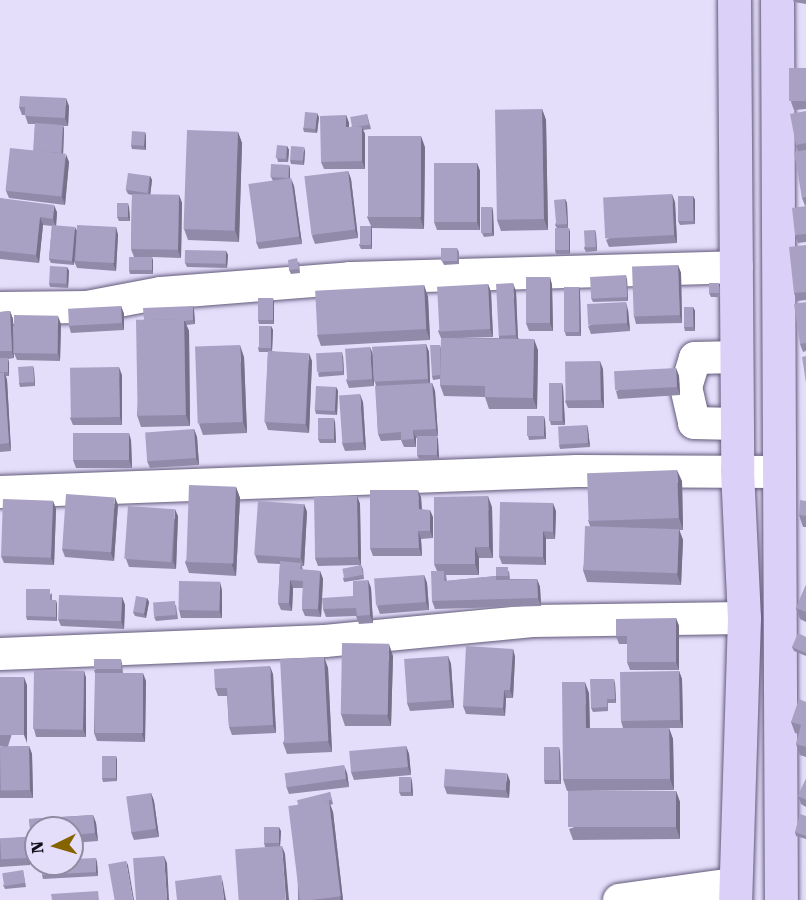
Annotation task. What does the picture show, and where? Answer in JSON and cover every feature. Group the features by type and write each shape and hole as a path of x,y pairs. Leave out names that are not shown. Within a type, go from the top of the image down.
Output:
{"main road":[{"path":"734,0 737,470 744,618 735,892"},
{"path":"777,0 781,900"}],"street":[{"path":"0,308 87,307 161,293 350,278 737,267"},
{"path":"737,357 695,358 686,387 694,423 737,424"},
{"path":"0,492 577,471 779,472"},
{"path":"0,654 325,641 532,621 744,618"},
{"path":"619,900 735,892"}],"building":[{"path":"789,68 806,68 806,101 789,101"},
{"path":"20,96 66,98 65,118 25,116 25,107 19,107"},
{"path":"542,109 544,219 497,220 495,110"},
{"path":"806,111 806,143 796,145 790,114"},
{"path":"305,112 317,113 316,129 304,128"},
{"path":"367,114 369,125 352,128 350,117"},
{"path":"346,115 346,127 362,127 362,161 321,162 320,116"},
{"path":"35,123 63,125 61,153 33,151"},
{"path":"187,130 238,132 235,231 184,229"},
{"path":"132,131 145,132 144,146 131,145"},
{"path":"368,136 421,136 421,217 368,217"},
{"path":"277,145 287,146 286,159 276,158"},
{"path":"291,146 304,147 303,161 290,160"},
{"path":"10,148 66,154 61,197 6,191"},
{"path":"806,150 806,197 802,198 794,152"},
{"path":"434,163 477,163 477,222 434,222"},
{"path":"271,164 289,165 288,178 270,177"},
{"path":"348,171 355,230 312,235 304,176"},
{"path":"128,173 150,176 147,193 126,190"},
{"path":"291,178 299,236 257,242 248,184"},
{"path":"132,194 179,195 178,250 131,249"},
{"path":"672,194 674,235 605,239 603,198"},
{"path":"678,196 693,196 693,221 678,221"},
{"path":"0,198 54,205 53,219 40,217 36,255 0,251"},
{"path":"565,199 567,224 556,225 554,200"},
{"path":"117,203 128,203 128,217 117,217"},
{"path":"806,206 806,234 795,235 792,208"},
{"path":"481,207 492,207 492,233 481,233"},
{"path":"52,225 75,227 72,261 49,259"},
{"path":"77,225 116,227 114,263 75,261"},
{"path":"360,226 371,226 371,245 360,245"},
{"path":"555,228 569,228 569,250 555,250"},
{"path":"595,230 596,247 585,248 584,231"},
{"path":"806,245 806,292 794,293 789,247"},
{"path":"441,248 457,248 457,261 441,261"},
{"path":"185,250 226,251 226,264 185,263"},
{"path":"129,257 152,257 152,270 129,270"},
{"path":"297,258 299,269 289,270 288,260"},
{"path":"678,265 680,315 634,317 632,267"},
{"path":"50,266 67,267 66,284 49,283"},
{"path":"626,275 627,297 591,299 590,277"},
{"path":"526,277 550,277 550,323 526,323"},
{"path":"513,283 516,335 499,336 496,284"},
{"path":"709,283 719,283 719,293 709,293"},
{"path":"488,284 490,329 439,332 437,287"},
{"path":"424,285 426,329 317,335 315,291"},
{"path":"564,287 579,287 579,332 564,332"},
{"path":"258,298 273,298 273,320 258,320"},
{"path":"626,302 627,323 588,325 587,304"},
{"path":"806,302 806,343 800,344 794,304"},
{"path":"121,306 122,323 69,326 68,309"},
{"path":"193,306 193,320 144,320 143,308"},
{"path":"684,307 693,307 693,327 684,327"},
{"path":"10,311 12,351 0,351 0,312"},
{"path":"14,315 58,316 57,354 13,353"},
{"path":"184,319 186,415 138,416 136,320"},
{"path":"259,326 271,326 271,348 259,348"},
{"path":"441,338 534,339 533,398 485,397 485,386 440,385"},
{"path":"426,344 428,379 374,382 372,347"},
{"path":"240,345 243,422 198,424 195,347"},
{"path":"430,345 440,345 440,375 432,376"},
{"path":"370,347 372,379 347,381 345,349"},
{"path":"268,351 309,353 305,424 264,422"},
{"path":"342,352 343,371 317,372 316,353"},
{"path":"806,356 806,383 802,357"},
{"path":"0,358 8,358 8,372 0,372"},
{"path":"600,361 601,400 566,401 565,362"},
{"path":"33,366 34,382 19,383 18,367"},
{"path":"119,367 120,417 71,418 70,368"},
{"path":"676,368 677,387 615,390 614,371"},
{"path":"4,372 9,443 0,444 0,373"},
{"path":"432,383 436,429 413,430 414,439 401,440 401,432 378,434 375,386"},
{"path":"549,383 562,383 562,421 549,421"},
{"path":"316,386 336,387 335,411 315,410"},
{"path":"360,394 363,442 342,443 339,395"},
{"path":"527,416 544,416 544,436 527,436"},
{"path":"318,418 334,418 334,439 318,439"},
{"path":"587,425 588,443 559,444 558,427"},
{"path":"194,429 196,458 147,461 145,432"},
{"path":"73,433 129,433 129,460 73,460"},
{"path":"417,436 437,436 437,455 417,455"},
{"path":"677,470 679,518 589,521 587,473"},
{"path":"189,485 236,487 233,564 186,562"},
{"path":"370,490 418,490 419,509 430,510 430,531 418,531 419,548 370,548"},
{"path":"66,494 115,497 111,552 62,549"},
{"path":"357,496 358,557 315,558 314,497"},
{"path":"488,496 489,547 475,547 475,564 434,564 434,497"},
{"path":"3,499 53,501 51,558 1,556"},
{"path":"800,500 806,501 806,516 799,515"},
{"path":"258,501 304,504 300,558 254,555"},
{"path":"500,502 553,503 553,532 543,531 543,557 499,556"},
{"path":"128,506 175,509 171,562 124,559"},
{"path":"585,526 679,529 677,573 583,570"},
{"path":"280,561 301,563 300,569 320,571 318,609 302,609 303,581 290,580 289,603 278,603"},
{"path":"361,565 363,575 344,578 342,569"},
{"path":"496,567 508,567 508,576 496,576"},
{"path":"431,571 444,571 444,581 496,576 496,580 537,579 538,598 432,601"},
{"path":"424,575 426,602 376,605 374,578"},
{"path":"368,580 370,615 357,616 356,608 323,609 322,598 353,596 353,581"},
{"path":"179,581 220,582 219,611 178,610"},
{"path":"806,585 806,612 796,608"},
{"path":"26,589 50,589 50,600 56,600 56,617 26,616"},
{"path":"59,595 122,597 121,621 58,619"},
{"path":"136,596 147,598 144,614 133,612"},
{"path":"175,601 176,615 154,617 153,603"},
{"path":"676,618 676,662 627,662 627,636 616,636 616,619"},
{"path":"798,633 806,637 806,653 792,647"},
{"path":"342,643 389,644 388,715 341,714"},
{"path":"466,646 513,649 510,690 504,690 503,708 463,706"},
{"path":"448,656 451,700 407,703 404,659"},
{"path":"324,657 328,741 284,743 280,659"},
{"path":"94,659 121,659 121,669 94,669"},
{"path":"270,666 273,725 229,727 227,688 215,688 214,669"},
{"path":"34,670 84,671 83,730 33,729"},
{"path":"679,671 680,720 621,721 620,672"},
{"path":"95,673 143,673 143,733 95,733"},
{"path":"0,677 24,677 24,735 0,735"},
{"path":"590,679 614,679 615,699 607,699 607,707 591,708"},
{"path":"562,682 585,682 586,728 669,728 670,779 563,779"},
{"path":"799,699 806,702 806,747 796,744 801,725 791,722"},
{"path":"29,746 30,790 1,790 0,747"},
{"path":"406,746 408,767 351,772 349,751"},
{"path":"544,747 559,747 559,780 544,780"},
{"path":"102,756 116,756 116,778 102,778"},
{"path":"344,765 346,779 287,787 285,773"},
{"path":"445,769 507,773 506,790 444,786"},
{"path":"399,777 411,777 411,792 399,792"},
{"path":"806,779 806,800 798,796"},
{"path":"568,791 676,791 676,827 568,827"},
{"path":"330,792 332,800 299,808 297,800"},
{"path":"151,793 156,829 131,832 126,796"},
{"path":"329,801 341,896 300,900 288,806"},
{"path":"800,814 806,816 806,836 795,832"},
{"path":"93,815 95,833 84,834 84,816 77,816"},
{"path":"264,827 279,827 279,843 264,843"},
{"path":"24,837 24,858 1,859 0,838"},
{"path":"282,846 286,900 239,900 235,849"},
{"path":"164,856 167,900 136,900 133,858"},
{"path":"84,858 96,858 96,872 84,873"},
{"path":"126,861 133,900 115,900 108,864"},
{"path":"23,870 25,883 4,886 2,873"},
{"path":"221,875 224,900 177,900 175,881"},
{"path":"98,891 99,900 52,900 51,894"}]}
